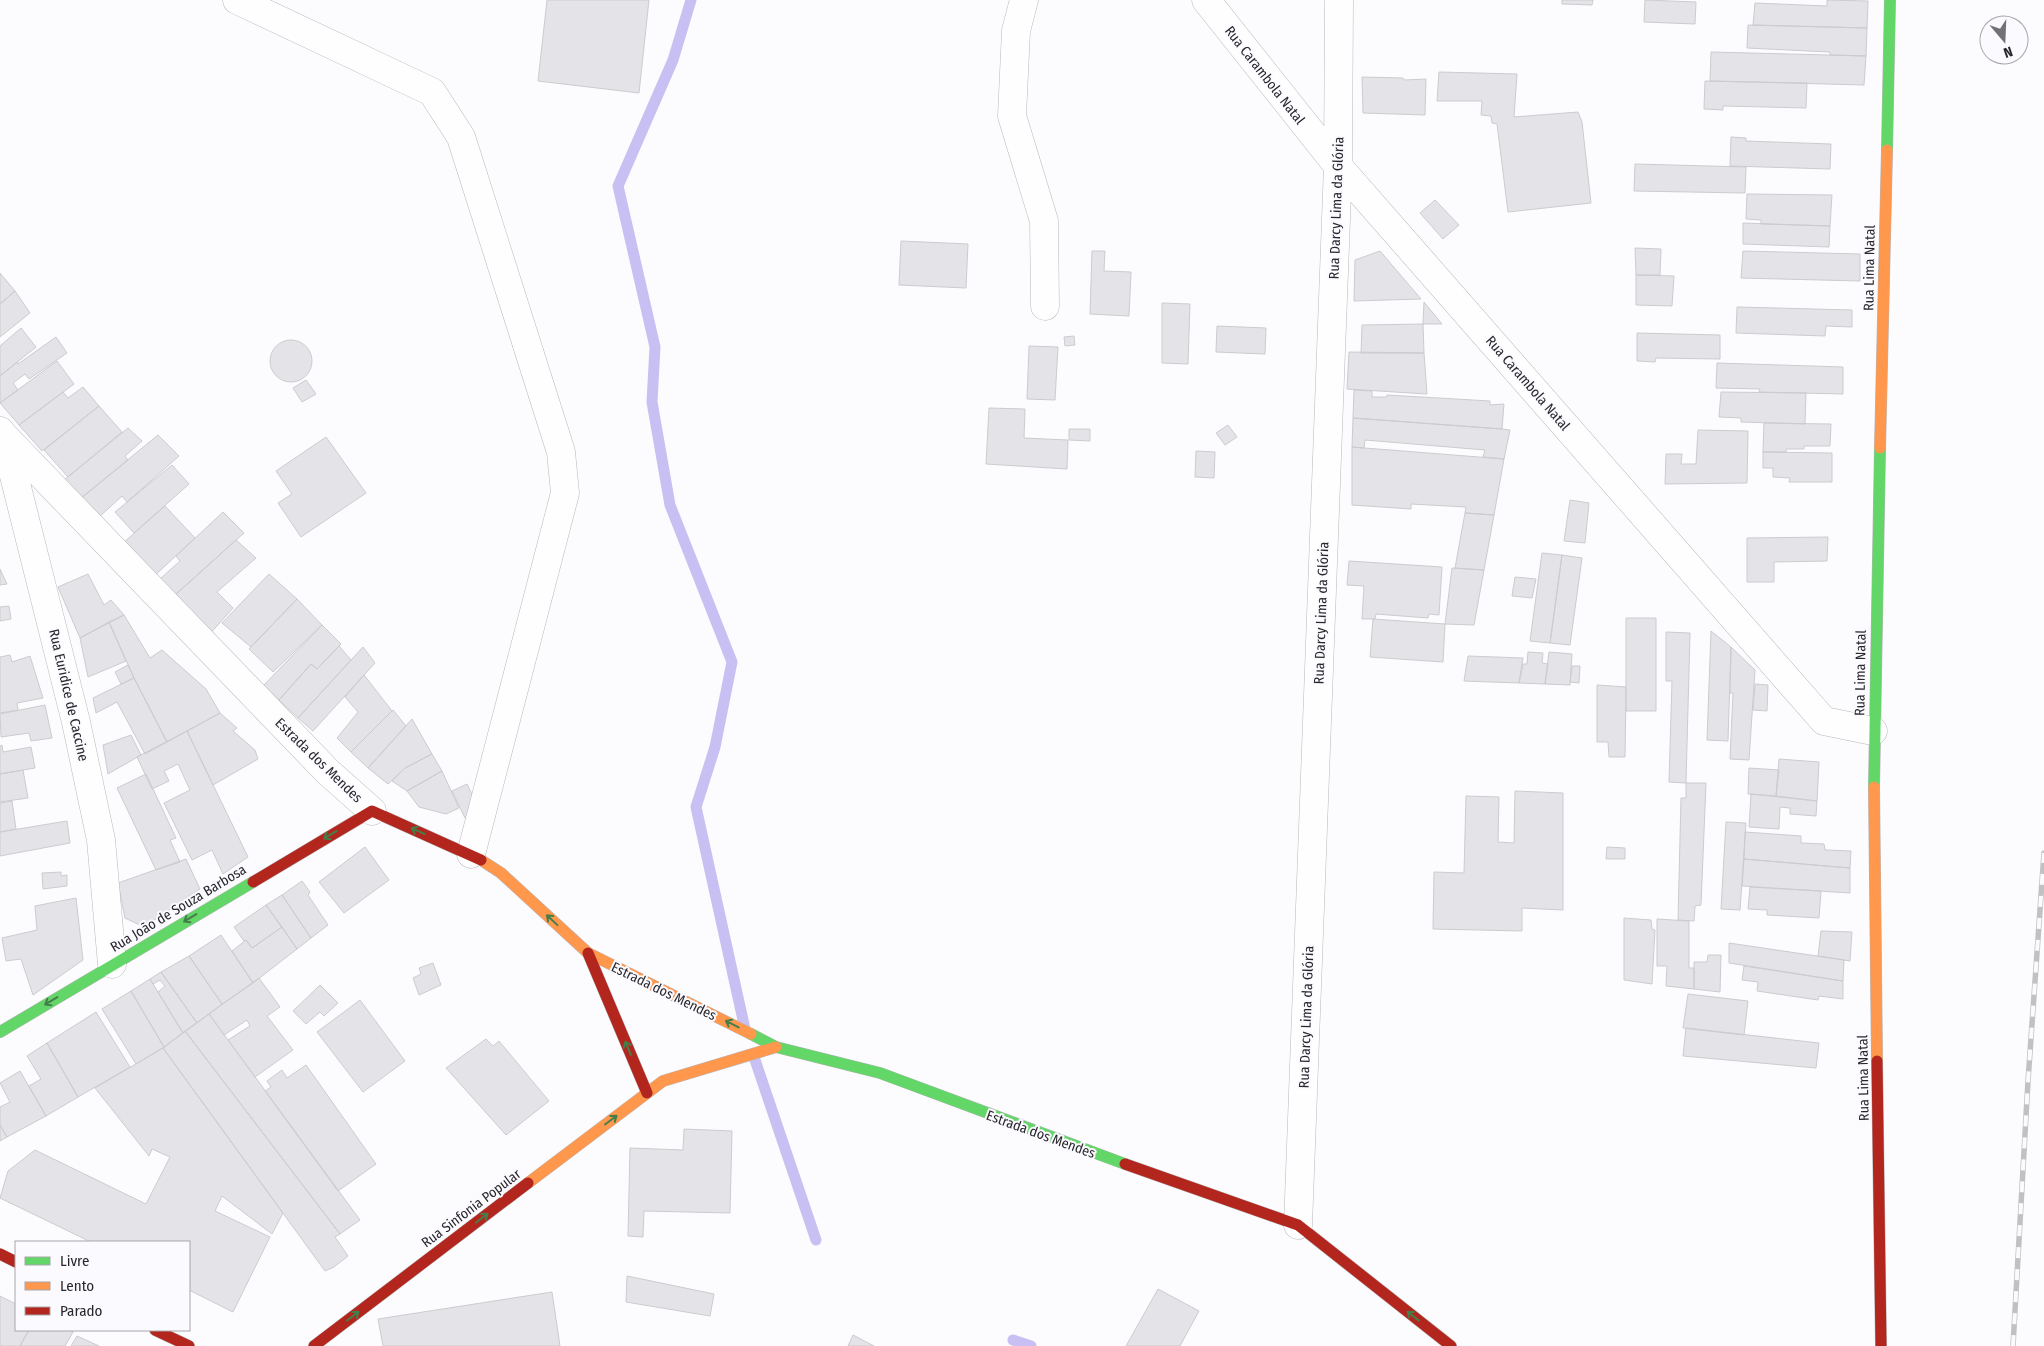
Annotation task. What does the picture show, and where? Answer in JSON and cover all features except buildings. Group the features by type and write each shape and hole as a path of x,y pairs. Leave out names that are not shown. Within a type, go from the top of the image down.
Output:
{"street":[{"path":"236,0 432,92 461,137 561,452 565,493 471,854"},
{"path":"1024,0 1016,31 1012,116 1044,221 1045,306"},
{"name":"Rua Carambola Natal","path":"1206,0 1338,166 1824,721 1874,731"},
{"name":"Rua Darcy Lima da Glória","path":"1298,1225 1338,166 1339,0"},
{"name":"Rua Lima Natal","path":"1881,1346 1874,731 1890,0"},
{"name":"Estrada dos Mendes","path":"2,434 328,772 372,811 471,854 501,873 588,953 776,1046 880,1073 1058,1141 1298,1225 1451,1346"},
{"name":"Rua Euridice de Caccine","path":"2,434 74,712 101,840 112,964"},
{"name":"Rua João de Souza Barbosa","path":"0,1032 372,811"},
{"path":"588,953 647,1093"},
{"name":"Rua Sinfonia Popular","path":"314,1346 663,1081 776,1046"},
{"path":"0,1254 15,1262"},
{"path":"157,1331 189,1346"}],"waterway":[{"path":"691,0 673,60 618,186 655,347 652,402 670,505 732,662 715,747 696,807 745,1029"},
{"path":"753,1054 816,1240"},
{"path":"1013,1340 1031,1346"}],"railway":[{"path":"2013,1346 2028,1081 2044,853"}],"traffic: fast":[{"path":"1887,150 1890,0"},
{"path":"1874,787 1880,448"},
{"path":"0,1032 253,882"},
{"path":"751,1034 776,1047 880,1073 1125,1164"}],"traffic: slow":[{"path":"1880,448 1887,150"},
{"path":"1874,787 1877,1061"},
{"path":"481,860 501,873 588,953 751,1034"},
{"path":"528,1183 663,1081 776,1047"}],"traffic: jam":[{"path":"253,882 372,811 481,860"},
{"path":"588,953 647,1093"},
{"path":"1877,1061 1881,1346"},
{"path":"1125,1164 1298,1225 1451,1346"},
{"path":"314,1346 528,1183"},
{"path":"0,1254 15,1262"},
{"path":"157,1331 189,1346"}]}
